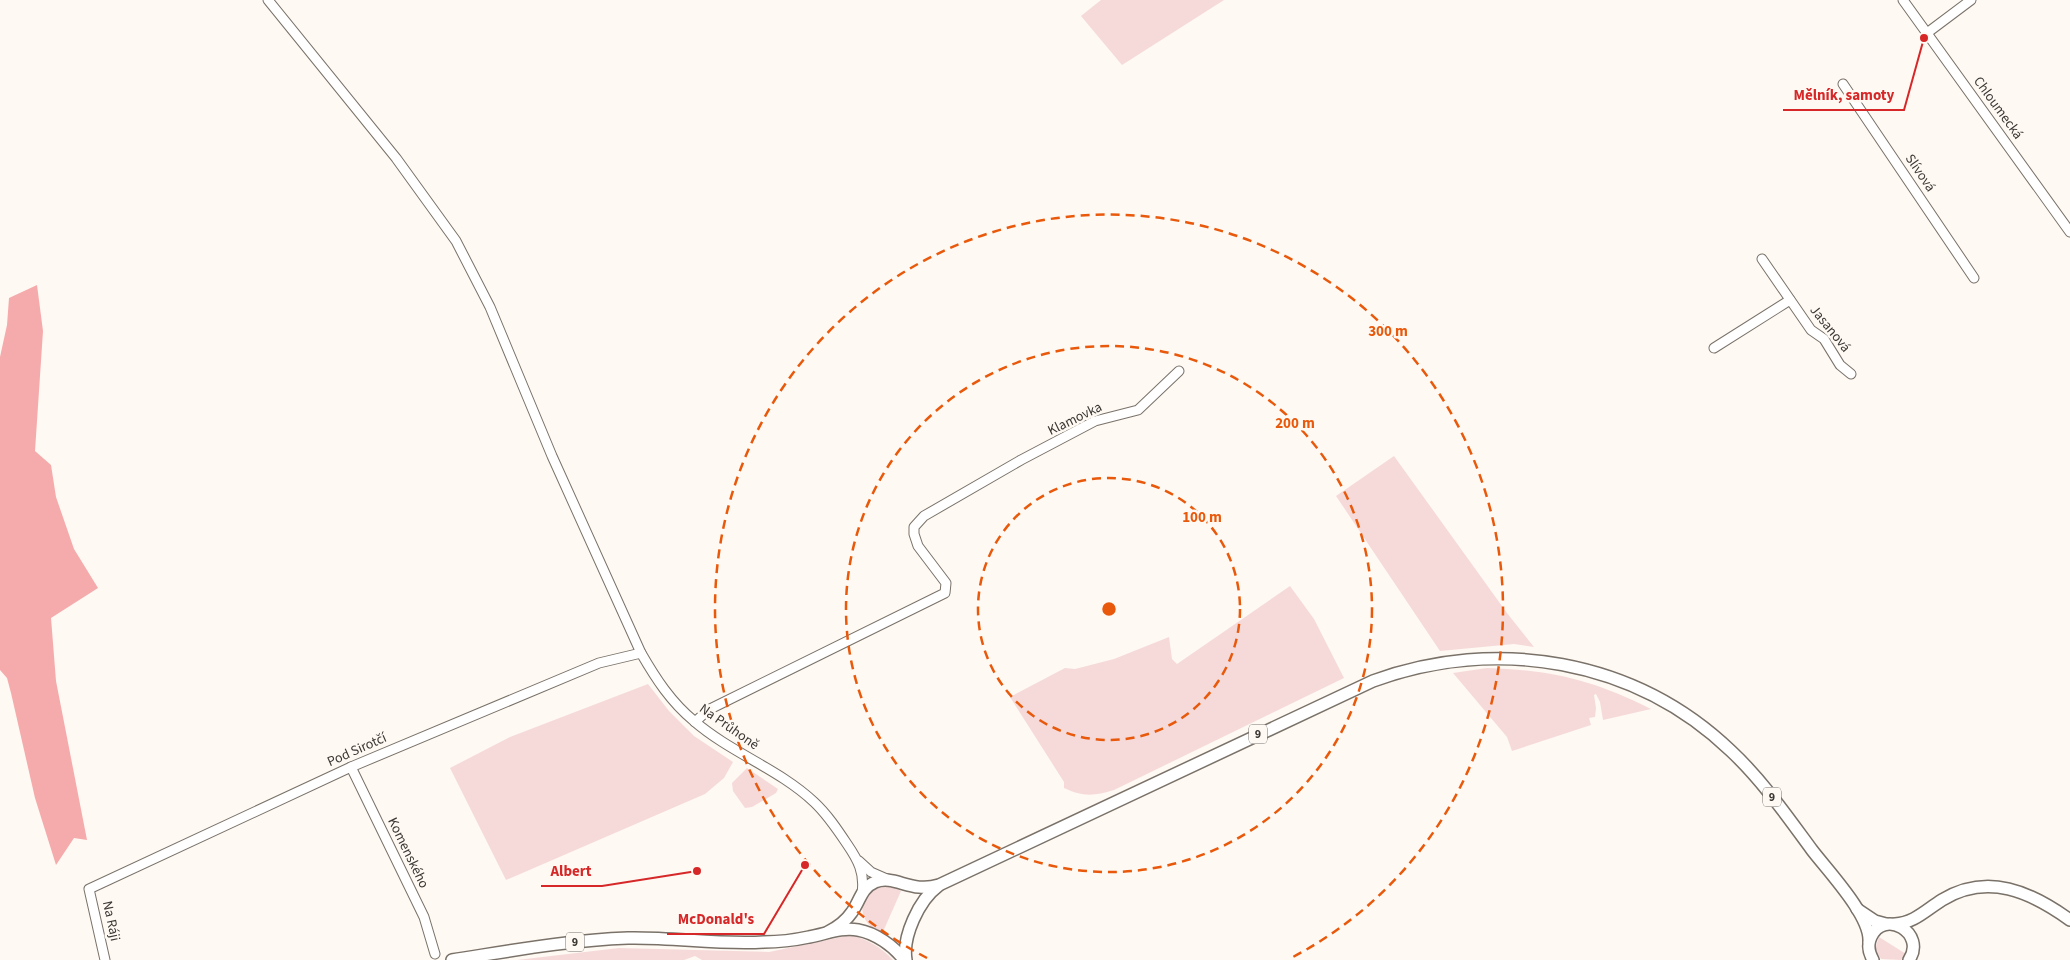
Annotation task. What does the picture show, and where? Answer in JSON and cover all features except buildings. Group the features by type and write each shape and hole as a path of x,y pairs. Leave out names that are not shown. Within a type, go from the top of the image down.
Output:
{"main road":[{"name":"9","path":"452,960 567,942 610,939 664,938 750,943 798,939 828,932 854,929 873,936 896,938 910,928 924,898 939,885 1372,681 1441,662 1502,658 1541,660 1598,673 1634,686 1686,715 1717,738 1751,770 1856,908 1868,928 1870,953"},
{"name":"9","path":"828,932 843,923 860,897 873,883 887,880 919,888 939,885"},
{"path":"903,885 914,897 916,913"},
{"name":"9","path":"1870,953 1875,931 1891,924 1909,922 1957,893 1974,888 1992,886 2012,889 2030,895 2070,920"},
{"path":"860,897 858,919 873,936 895,949 905,960"},
{"name":"9","path":"1856,908 1875,921 1891,924 1909,932 1913,942"},
{"path":"1909,960 1913,952 1913,942 1917,929 1926,911"},
{"path":"905,960 905,944 910,928"}],"street":[{"name":"Na Průhoně","path":"268,0 396,158 456,241 490,307 552,456 641,653 667,694 695,722 724,743 782,778 813,801 830,819 857,859 862,872 860,897"},
{"name":"Chloumecká","path":"1903,0 2070,232"},
{"path":"1927,33 1971,0"},
{"name":"Slívová","path":"1843,84 1974,278"},
{"name":"Jasanová","path":"1762,259 1810,330 1824,339 1840,365 1851,374"},
{"path":"1714,348 1790,300"},
{"name":"Klamovka","path":"695,722 708,710 945,593 946,583 918,546 914,534 914,527 924,516 1021,460 1100,419 1138,410 1179,371"},
{"name":"Pod Sirotčí","path":"90,889 351,767 599,664 641,653"},
{"name":"Komenského","path":"351,767 424,918 435,954"},
{"name":"Na Průhoně","path":"857,859 871,872 887,880"},
{"name":"Na Ráji","path":"90,889 105,960"}],"shaded area":[{"path":"1101,0 1224,0 1122,65 1081,16"},
{"path":"37,285 43,331 35,451 51,465 56,497 74,549 98,588 51,618 56,681 87,840 74,838 56,865 35,798 7,678 0,670 0,357 7,325 9,298"},
{"path":"1394,456 1507,613 1534,647 1514,644 1440,651 1336,496"},
{"path":"1290,586 1314,619 1344,678 1114,790 1089,795 1064,788 1064,782 1010,697 1065,668 1075,669 1114,659 1169,637 1172,659 1177,664"},
{"path":"1487,668 1532,671 1572,678 1610,691 1651,709 1603,720 1600,702 1596,694 1594,695 1595,717 1589,718 1591,725 1512,751 1507,737 1453,673"},
{"path":"648,684 669,711 694,736 733,762 724,778 705,794 506,880 450,768 510,737"},
{"path":"747,768 778,789 776,793 752,807 745,808 733,791 732,783"},
{"path":"881,886 892,886 901,891 882,934 868,923 862,910 866,897"},
{"path":"851,935 874,944 893,960 702,960 695,956 684,960 517,960 619,948 769,952"},
{"path":"1879,937 1906,954 1901,960 1881,959 1875,949"}],"place":[{"name":"Mělník, samoty","path":"1924,38"},
{"name":"McDonald's","path":"805,865"},
{"name":"Albert","path":"697,871"}]}
